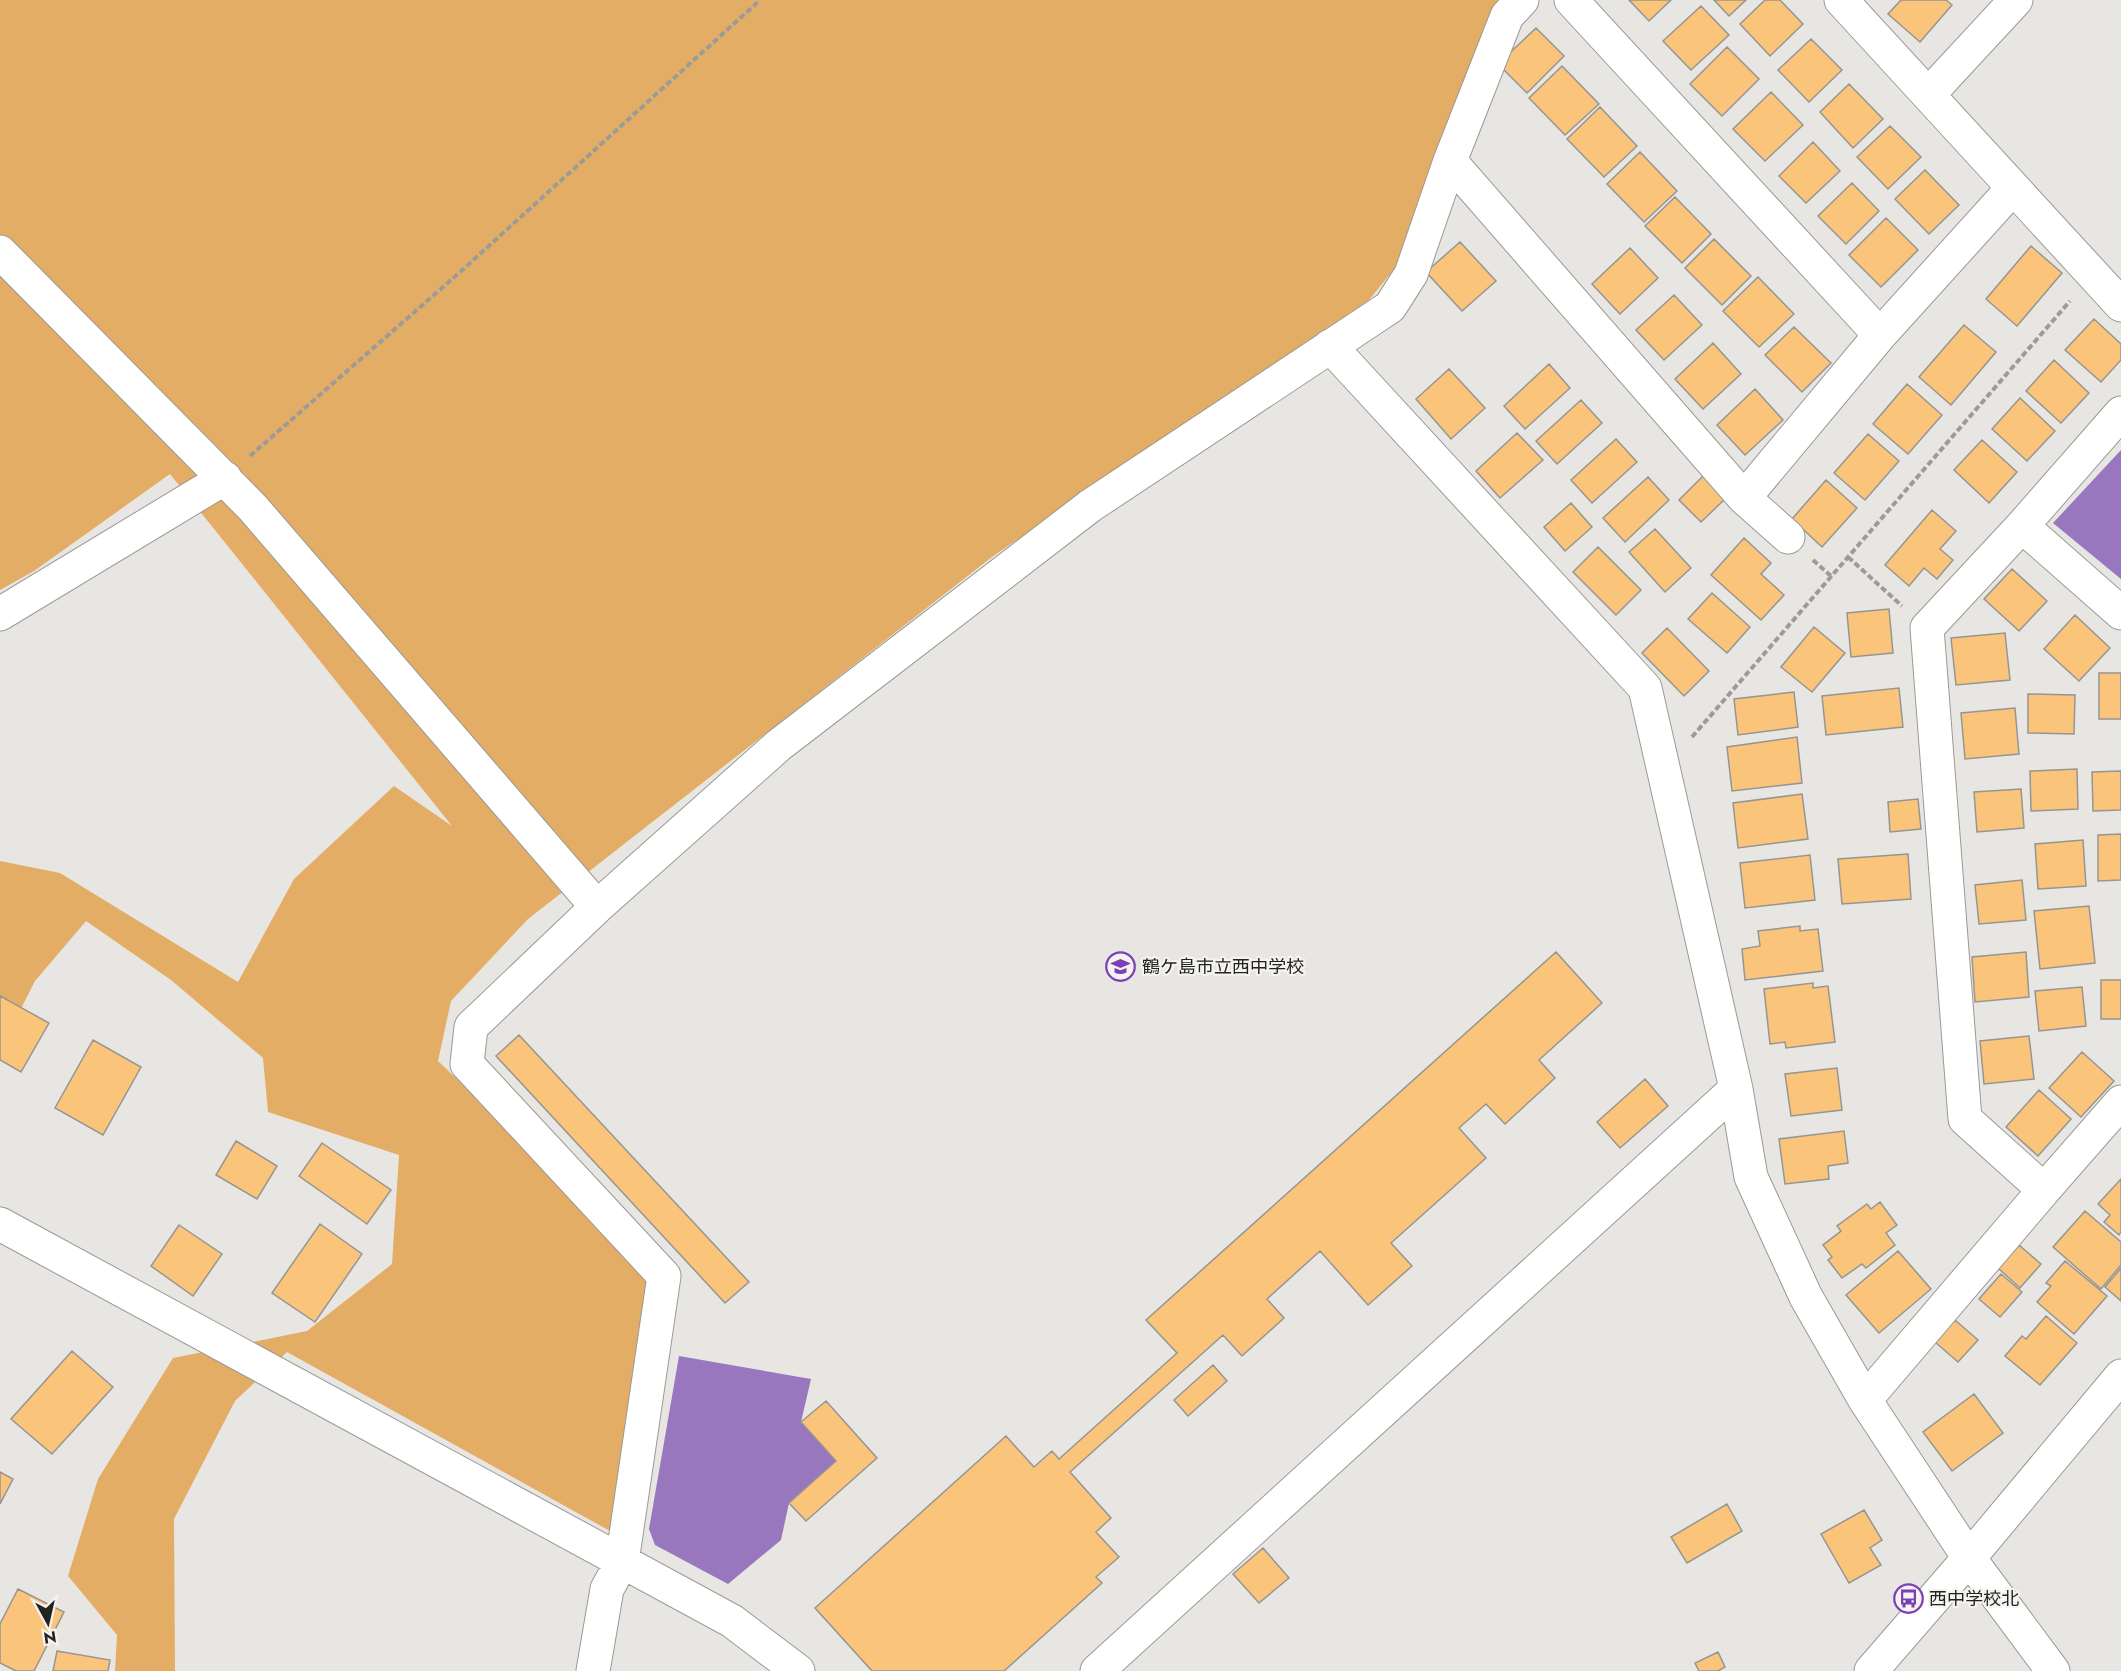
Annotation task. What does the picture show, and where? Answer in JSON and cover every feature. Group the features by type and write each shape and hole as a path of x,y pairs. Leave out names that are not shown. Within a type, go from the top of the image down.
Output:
{"street":[{"path":"593,1671 607,1589 622,1562 664,1276 467,1064 471,1027 597,907 779,745 1090,506 1390,307 1411,274 1450,161 1508,16 1521,0"},
{"path":"1571,0 1880,336"},
{"path":"1841,0 2121,305"},
{"path":"1928,95 2016,0"},
{"path":"1450,161 1744,498 1788,537"},
{"path":"1744,498 1880,336 2013,188"},
{"path":"0,252 225,478 597,907"},
{"path":"1330,346 1645,688 1736,1089 1750,1177 1806,1297 1865,1400 1969,1558 2053,1671"},
{"path":"2044,1190 1965,1119 1927,628 2022,526 2121,413"},
{"path":"0,614 225,478"},
{"path":"2022,526 2121,613"},
{"path":"1097,1671 1736,1089"},
{"path":"1865,1400 2121,1102"},
{"path":"0,1224 732,1621 798,1671"},
{"path":"1871,1671 2121,1376"}],"path":[{"path":"225,478 459,273 760,0"},
{"path":"1664,770 2093,275"},
{"path":"1848,557 1927,628"}],"shaded area":[{"path":"0,0 1505,0 1395,268 1369,300 992,557 528,919 451,1001 438,1061 664,1276 610,1531 287,1352 235,1401 174,1519 175,1671 115,1671 117,1635 68,1576 98,1479 173,1358 307,1331 392,1264 399,1155 268,1112 263,1058 171,980 86,921 35,981 0,1050 0,861 60,873 238,982 294,879 394,786 452,826 170,474 34,571 0,590"},
{"path":"2121,450 2121,579 2053,523"},
{"path":"679,1356 811,1379 801,1422 836,1461 789,1503 781,1540 728,1584 655,1545 649,1529"}],"building":[{"path":"1629,0 1671,0 1649,21"},
{"path":"1714,0 1746,0 1729,16"},
{"path":"1765,0 1780,0 1803,24 1770,56 1740,24"},
{"path":"1901,0 1946,0 1952,5 1920,42 1888,14"},
{"path":"1701,6 1729,35 1691,70 1663,41"},
{"path":"1536,28 1564,56 1527,93 1498,64"},
{"path":"1811,39 1842,70 1809,102 1778,70"},
{"path":"1727,47 1759,79 1722,116 1690,84"},
{"path":"1562,66 1599,104 1565,135 1529,98"},
{"path":"1849,84 1883,119 1853,148 1820,112"},
{"path":"1771,92 1803,125 1765,161 1733,129"},
{"path":"1600,107 1637,146 1604,177 1567,139"},
{"path":"1890,126 1921,157 1888,189 1857,157"},
{"path":"1813,142 1840,171 1806,203 1779,176"},
{"path":"1640,152 1677,191 1644,222 1607,184"},
{"path":"1925,170 1959,205 1929,234 1895,199"},
{"path":"1852,183 1879,211 1846,244 1818,216"},
{"path":"1675,197 1711,234 1682,263 1645,226"},
{"path":"1886,218 1918,250 1881,287 1849,255"},
{"path":"1714,239 1751,276 1722,305 1685,268"},
{"path":"1460,242 1496,281 1462,311 1426,272"},
{"path":"2031,246 2062,273 2017,326 1986,299"},
{"path":"1630,248 1658,278 1620,314 1592,284"},
{"path":"1758,277 1794,314 1759,347 1723,311"},
{"path":"1674,295 1702,325 1664,360 1636,330"},
{"path":"2094,319 2121,344 2121,360 2101,382 2065,350"},
{"path":"1964,325 1996,352 1951,405 1919,377"},
{"path":"1794,327 1831,363 1802,392 1765,355"},
{"path":"1713,343 1741,374 1703,409 1675,379"},
{"path":"2054,360 2089,393 2061,423 2026,391"},
{"path":"1549,364 1570,388 1525,429 1504,406"},
{"path":"1449,369 1485,408 1451,439 1416,399"},
{"path":"1907,384 1942,415 1908,454 1873,424"},
{"path":"1755,389 1783,420 1745,455 1717,425"},
{"path":"2020,398 2055,431 2027,461 1992,429"},
{"path":"1581,400 1602,423 1557,464 1536,441"},
{"path":"1517,433 1543,460 1500,498 1476,471"},
{"path":"1868,434 1899,461 1865,500 1834,473"},
{"path":"1616,439 1637,462 1592,503 1571,480"},
{"path":"1982,440 2017,472 1989,503 1954,470"},
{"path":"1703,476 1725,499 1701,522 1679,500"},
{"path":"1648,477 1669,500 1625,542 1603,518"},
{"path":"1826,480 1857,508 1822,547 1792,519"},
{"path":"1571,503 1592,527 1565,551 1544,527"},
{"path":"1932,510 1956,531 1940,549 1953,560 1937,579 1924,568 1909,586 1885,565"},
{"path":"1655,529 1691,568 1665,592 1629,552"},
{"path":"1744,538 1771,563 1761,574 1784,595 1761,620 1711,575"},
{"path":"1598,547 1641,590 1616,615 1573,572"},
{"path":"2012,569 2047,601 2019,631 1984,599"},
{"path":"1712,593 1750,627 1727,653 1688,619"},
{"path":"1889,609 1893,653 1851,657 1847,613"},
{"path":"2075,615 2110,648 2079,681 2044,649"},
{"path":"1814,627 1845,653 1812,692 1781,667"},
{"path":"1667,628 1709,671 1684,696 1642,653"},
{"path":"2005,633 2010,680 1956,685 1951,638"},
{"path":"2099,673 2121,673 2121,719 2099,719"},
{"path":"1899,688 1903,727 1826,735 1822,696"},
{"path":"1794,692 1798,727 1738,735 1734,699"},
{"path":"2028,694 2075,695 2074,734 2028,733"},
{"path":"2015,708 2019,754 1965,759 1961,713"},
{"path":"1797,737 1802,783 1732,791 1727,747"},
{"path":"2077,769 2078,809 2031,811 2030,771"},
{"path":"2121,771 2121,810 2093,811 2092,772"},
{"path":"2021,789 2024,828 1977,832 1974,792"},
{"path":"1802,794 1808,839 1738,848 1733,803"},
{"path":"1918,799 1921,829 1890,832 1888,802"},
{"path":"2121,834 2121,880 2098,881 2098,835"},
{"path":"2083,840 2086,886 2038,889 2035,844"},
{"path":"1908,854 1911,899 1842,904 1838,859"},
{"path":"1810,855 1815,900 1745,908 1740,863"},
{"path":"2022,880 2026,920 1979,924 1975,885"},
{"path":"2089,906 2095,963 2040,969 2034,911"},
{"path":"1800,926 1800,931 1818,929 1823,971 1745,980 1742,949 1760,946 1758,931"},
{"path":"1556,952 1602,1003 1539,1060 1555,1078 1505,1124 1486,1104 1459,1128 1486,1158 1391,1243 1412,1266 1368,1305 1320,1251 1267,1299 1284,1318 1242,1356 1223,1335 1070,1472 1111,1518 1096,1532 1119,1557 1096,1577 1102,1583 1004,1671 872,1671 815,1608 1006,1436 1034,1467 1052,1451 1059,1459 1177,1353 1146,1320"},
{"path":"2026,952 2029,997 1975,1002 1972,957"},
{"path":"2101,980 2121,980 2121,1019 2101,1019"},
{"path":"1813,983 1813,988 1828,986 1835,1042 1786,1048 1785,1042 1770,1044 1764,989"},
{"path":"2082,987 2086,1026 2039,1031 2035,991"},
{"path":"0,996 49,1023 21,1072 0,1060"},
{"path":"519,1035 749,1282 725,1303 496,1056"},
{"path":"2029,1036 2034,1079 1984,1084 1980,1041"},
{"path":"93,1040 141,1067 103,1135 55,1108"},
{"path":"2082,1052 2114,1081 2081,1117 2049,1088"},
{"path":"1837,1068 1842,1110 1791,1116 1785,1074"},
{"path":"1645,1079 1668,1106 1620,1148 1597,1122"},
{"path":"2039,1090 2071,1119 2038,1156 2006,1127"},
{"path":"1844,1131 1848,1163 1828,1166 1829,1179 1785,1184 1779,1139"},
{"path":"236,1141 277,1166 257,1199 216,1175"},
{"path":"322,1143 391,1190 367,1224 299,1176"},
{"path":"2121,1179 2121,1232 2119,1235 2104,1222 2110,1215 2098,1204"},
{"path":"1880,1202 1897,1225 1886,1233 1895,1245 1866,1268 1862,1264 1842,1278 1828,1260 1832,1257 1823,1245 1841,1231 1837,1226 1867,1204 1871,1209"},
{"path":"2085,1211 2121,1242 2121,1265 2101,1289 2053,1247"},
{"path":"320,1224 362,1254 315,1322 272,1293"},
{"path":"179,1225 222,1254 193,1296 151,1266"},
{"path":"2019,1245 2041,1264 2020,1288 1998,1268"},
{"path":"1898,1251 1931,1289 1879,1333 1846,1295"},
{"path":"2065,1261 2107,1296 2074,1334 2037,1302 2051,1286 2046,1283"},
{"path":"2121,1268 2121,1301 2105,1287"},
{"path":"2001,1274 2022,1292 2000,1317 1979,1299"},
{"path":"2046,1316 2077,1343 2040,1385 2005,1356 2022,1336 2026,1339"},
{"path":"1955,1320 1978,1340 1958,1362 1935,1342"},
{"path":"72,1351 113,1387 52,1454 11,1419"},
{"path":"1213,1365 1227,1381 1188,1416 1174,1400"},
{"path":"1974,1394 2003,1433 1952,1471 1923,1432"},
{"path":"826,1401 877,1458 806,1521 789,1503 836,1461 801,1422"},
{"path":"0,1472 13,1479 0,1504"},
{"path":"1727,1504 1742,1531 1687,1563 1671,1537"},
{"path":"1864,1510 1882,1540 1870,1548 1881,1565 1849,1583 1821,1534"},
{"path":"1263,1548 1289,1578 1259,1603 1233,1574"},
{"path":"18,1589 64,1612 34,1671 16,1671 0,1663 0,1624"},
{"path":"57,1651 110,1660 108,1671 53,1671"},
{"path":"1718,1652 1725,1667 1718,1671 1699,1671 1695,1663"}],"place":[{"name":"鶴ケ島市立西中学校","path":"1121,967"},
{"name":"西中学校北","path":"1908,1599"}]}
